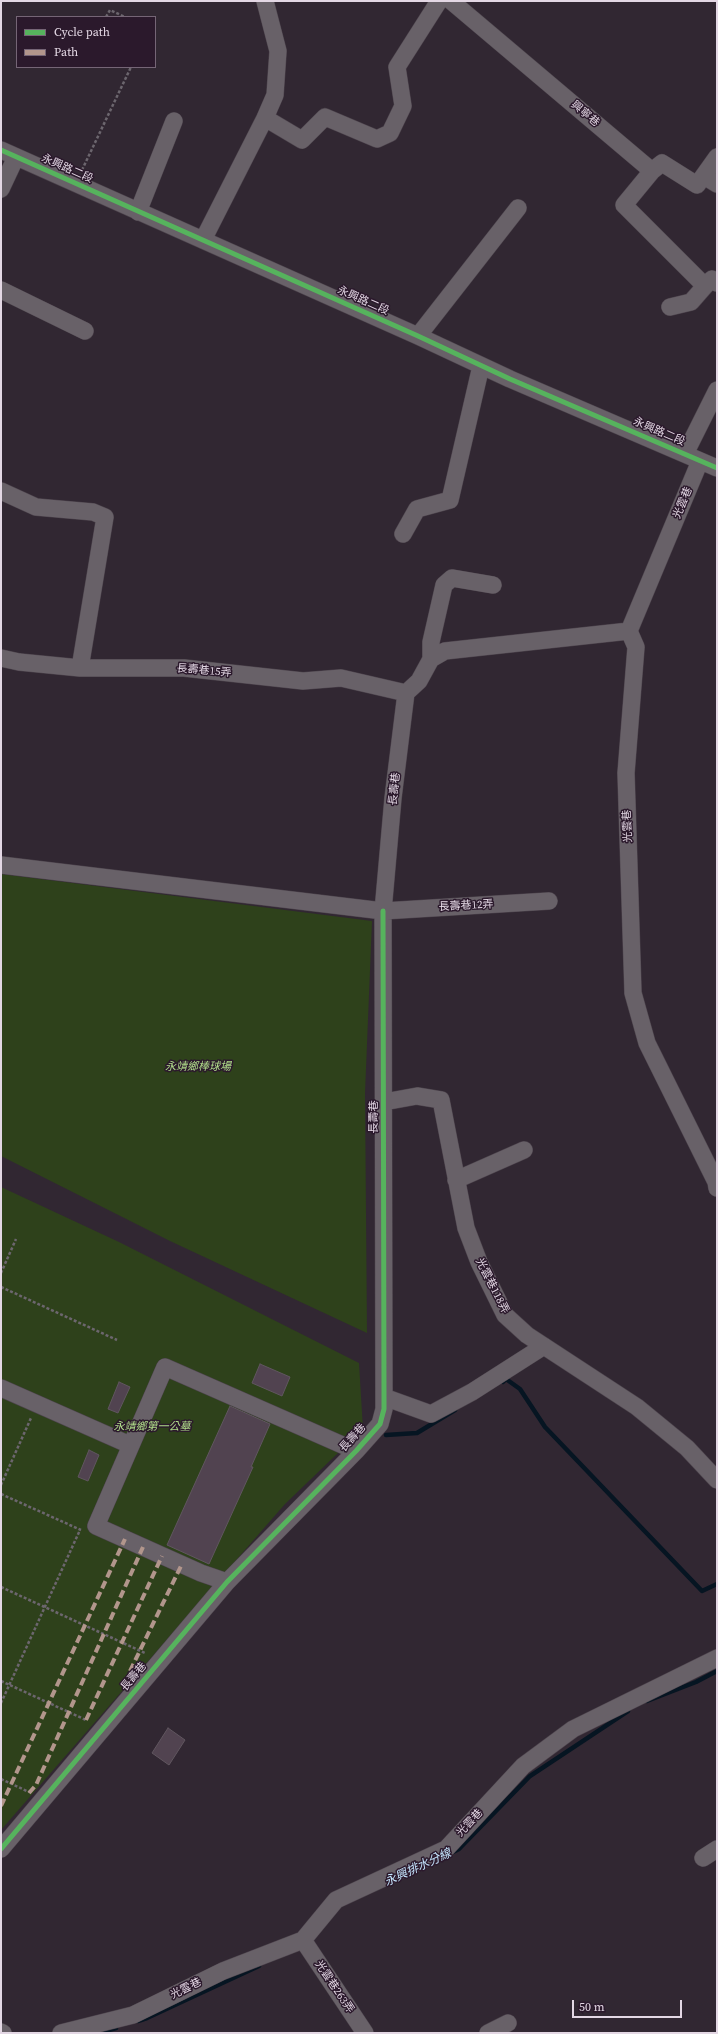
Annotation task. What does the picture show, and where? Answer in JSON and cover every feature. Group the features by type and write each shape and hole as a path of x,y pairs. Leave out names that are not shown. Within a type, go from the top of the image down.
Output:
{"street":[{"path":"203,240 265,118 275,95 278,51 265,1"},
{"path":"265,118 302,140 325,117 377,139 390,133 402,106 397,67 439,1"},
{"name":"興寧巷","path":"451,1 652,171"},
{"path":"138,212 174,122"},
{"path":"1,189 8,153"},
{"name":"永興路二段","path":"8,153 418,336 481,366 717,468"},
{"path":"670,307 691,302 711,285 624,205 652,171 662,163 697,185 710,180 717,157"},
{"path":"418,336 518,208"},
{"path":"1,290 85,331"},
{"path":"403,534 417,509 450,500 481,366"},
{"path":"684,454 717,390"},
{"name":"光雲巷","path":"700,461 630,631 636,647 626,773 633,993 647,1043 716,1182 717,1188"},
{"path":"1,491 36,507 93,512 105,517 80,668"},
{"path":"406,693 419,681 431,659 431,642 444,585 452,578 493,585"},
{"path":"431,659 445,650 630,631"},
{"name":"長壽巷15弄","path":"1,658 19,662 80,668 184,668 303,681 341,678 406,693"},
{"name":"長壽巷","path":"1,1849 227,1582 356,1451 380,1424 384,1409 383,912 393,798 406,693"},
{"name":"長壽巷12弄","path":"1,865 383,912 549,902"},
{"name":"光雲巷118弄","path":"384,1102 417,1096 441,1100 466,1228 478,1262 505,1315 527,1335 637,1407 687,1448 717,1480"},
{"path":"456,1180 524,1150"},
{"path":"384,1397 431,1414 472,1392 544,1346"},
{"path":"227,1582 88,1528 130,1445 165,1367 356,1451"},
{"path":"1,1388 130,1445"},
{"name":"光雲巷","path":"61,2033 133,2015 223,1971 304,1943 336,1900 446,1849 523,1766 573,1729 717,1658"},
{"path":"703,1858 717,1849"},
{"name":"光雲巷263弄","path":"304,1943 365,2033"},
{"path":"488,2033 508,2023"}],"path":[{"path":"107,16 110,10 123,16"},
{"path":"76,184 131,68"},
{"path":"1,1273 16,1239"},
{"path":"1,1287 117,1340"},
{"path":"1,1485 38,1404"},
{"path":"1,1494 88,1528 1,1703"},
{"path":"1,1587 145,1653"},
{"path":"1,1681 86,1720"},
{"path":"1,1779 29,1792"}],"green space":[{"name":"永靖鄉棒球場","path":"1,874 372,921 365,1093 367,1333 170,1241 1,1156"},
{"name":"永靖鄉第一公墓","path":"1,1187 119,1242 359,1363 363,1429 285,1504 1,1830"}],"building":[{"path":"260,1364 290,1377 282,1396 252,1383"},
{"path":"119,1382 130,1387 118,1413 108,1409"},
{"path":"230,1406 270,1424 251,1467 253,1467 209,1564 167,1545"},
{"path":"89,1450 99,1455 88,1481 78,1477"},
{"path":"168,1728 185,1740 169,1765 152,1753"}],"waterway":[{"path":"503,1382 506,1379 520,1389 545,1427 702,1591 717,1584"},
{"path":"386,1435 417,1433 455,1410"},
{"name":"永興排水分線","path":"647,1701 696,1682 717,1671"},
{"name":"永興排水分線","path":"453,1852 459,1849 530,1776 628,1711"},
{"name":"永興排水分線","path":"138,2021 259,1966"},
{"name":"永興排水分線","path":"99,2033 116,2028"}],"marked path":[{"path":"1,1806 125,1539"},
{"path":"29,1793 36,1785 143,1547"},
{"path":"86,1720 162,1556"},
{"path":"130,1671 182,1564"}],"cycle path":[{"path":"1,150 418,336 510,379 717,468"},
{"path":"1,1849 227,1582 356,1451 380,1424 384,1409 383,911"}]}
